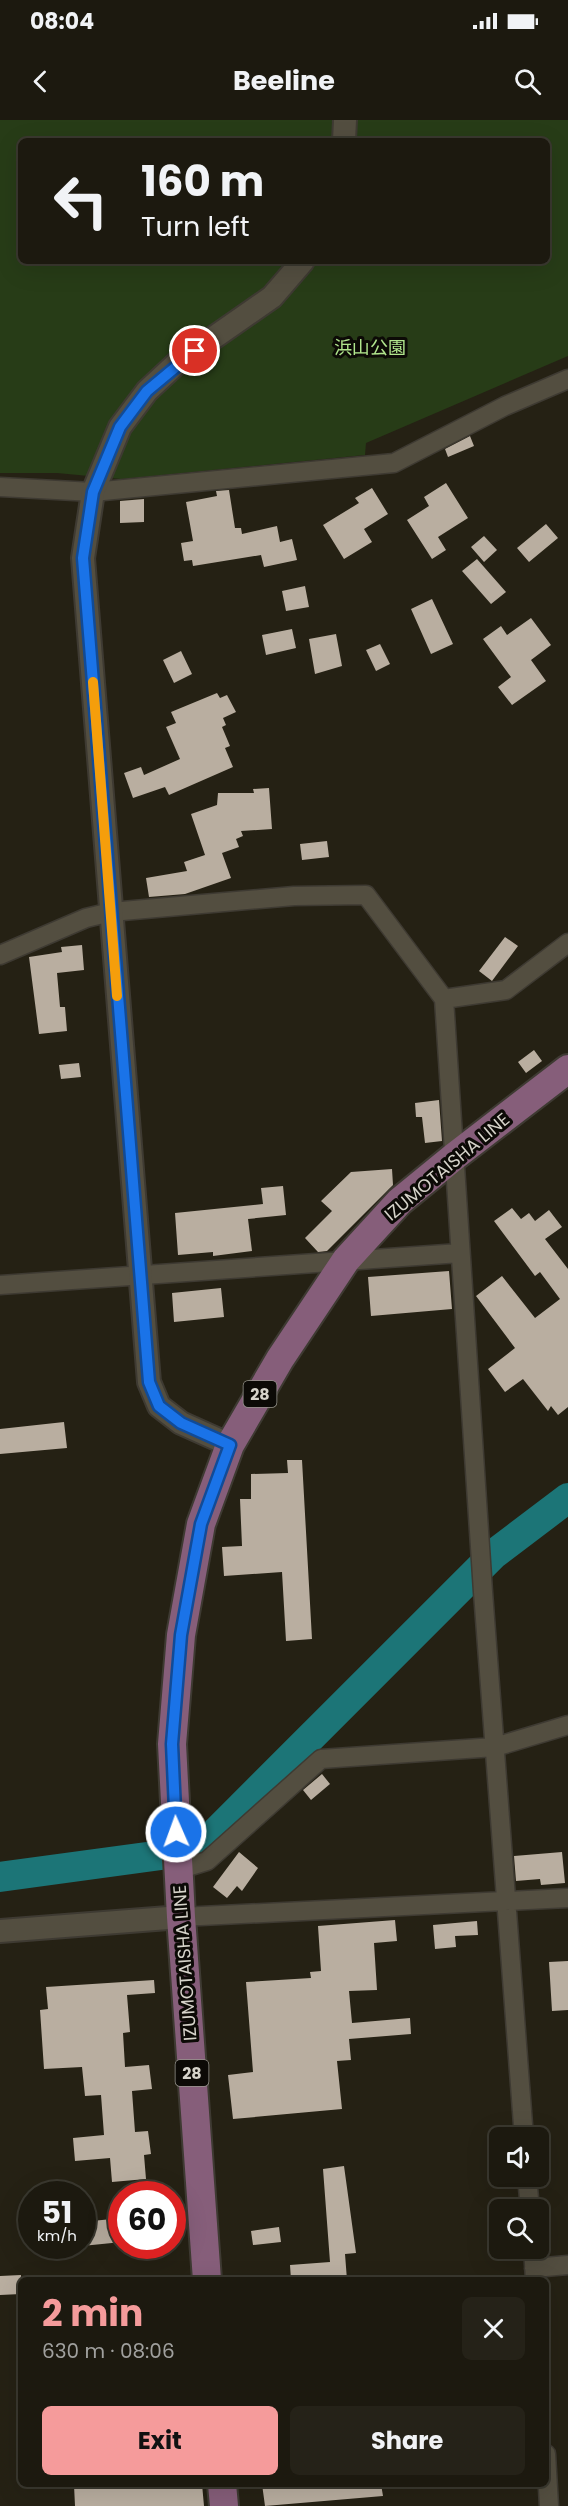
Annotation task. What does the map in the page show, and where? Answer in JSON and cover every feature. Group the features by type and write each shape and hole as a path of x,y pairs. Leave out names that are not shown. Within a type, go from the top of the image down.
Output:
{"main road":[{"name":"IZUMOTAISHA LINE","path":"207,2277 181,1917 172,1744 181,1635 201,1524 230,1445 280,1359 346,1260 400,1201 454,1156 568,1069"},
{"path":"222,2487 224,2506"}],"street":[{"path":"344,138 345,120"},
{"path":"230,1445 181,1423 159,1406 149,1382 83,558 93,492 120,427 147,391 176,364 272,297 300,264"},
{"path":"0,487 93,492 394,463 505,406 568,379"},
{"path":"0,955 86,918 111,912 294,896 366,895 444,999 483,1592 523,2127"},
{"path":"444,999 506,990 568,943"},
{"path":"0,1285 460,1253"},
{"path":"178,1868 207,1862 321,1760 495,1747 568,1725"},
{"path":"0,1931 181,1917 568,1898"},
{"path":"533,2259 534,2274 568,2265"},
{"path":"548,2487 549,2506"}],"green space":[{"name":"浜山公園","path":"0,120 568,120 568,356 366,443 365,455 121,479 57,473 0,473"}],"building":[{"path":"470,436 474,446 448,457 445,449"},
{"path":"446,483 468,518 438,537 446,550 432,559 407,520 429,506 424,497"},
{"path":"372,488 388,514 364,529 372,542 344,559 323,525 359,503 355,498"},
{"path":"229,490 235,528 241,528 242,534 277,526 280,542 292,539 297,560 264,567 261,555 193,566 192,560 184,561 181,543 193,541 186,502 217,496 216,491"},
{"path":"144,499 144,522 120,523 120,501"},
{"path":"546,524 558,538 529,562 517,548"},
{"path":"484,536 497,550 484,562 471,547"},
{"path":"477,559 506,592 491,604 462,571"},
{"path":"305,586 309,607 286,611 282,591"},
{"path":"432,599 453,644 431,654 411,609"},
{"path":"531,618 551,645 531,660 546,681 512,705 498,687 511,677 483,639 501,626 507,635"},
{"path":"292,629 296,648 266,655 262,635"},
{"path":"336,634 342,666 315,674 309,639"},
{"path":"380,644 390,664 376,671 366,650"},
{"path":"181,651 192,674 174,683 163,660"},
{"path":"217,693 220,698 227,695 236,712 223,718 226,725 222,727 230,746 225,748 233,767 169,795 165,787 133,798 124,773 141,767 144,775 180,759 166,727 176,723 171,712"},
{"path":"269,788 272,829 241,831 243,836 236,839 239,847 222,853 231,878 185,894 149,897 146,878 187,871 184,862 205,855 191,814 217,805 218,793 254,793 253,789"},
{"path":"327,841 329,857 302,860 300,844"},
{"path":"505,937 518,946 492,981 479,971"},
{"path":"82,945 84,970 57,973 60,1007 65,1007 67,1031 39,1034 29,957 62,952 61,947"},
{"path":"534,1050 542,1061 526,1073 518,1062"},
{"path":"79,1063 81,1077 61,1079 59,1065"},
{"path":"439,1100 442,1141 425,1143 422,1117 416,1117 415,1103"},
{"path":"392,1169 393,1185 327,1251 318,1252 305,1238 332,1211 321,1201 351,1172"},
{"path":"283,1186 286,1215 248,1219 252,1251 213,1256 213,1252 178,1255 175,1213 263,1204 261,1188"},
{"path":"512,1208 521,1219 529,1213 535,1221 549,1210 562,1227 545,1239 568,1269 568,1407 558,1415 551,1406 548,1411 523,1379 505,1392 488,1369 515,1348 476,1296 502,1276 535,1318 560,1299 540,1272 535,1276 494,1221"},
{"path":"449,1271 452,1309 371,1316 368,1277"},
{"path":"221,1288 224,1317 174,1322 172,1293"},
{"path":"64,1422 67,1448 0,1454 0,1429"},
{"path":"287,1460 302,1460 312,1639 286,1641 282,1572 224,1576 222,1547 242,1546 240,1499 251,1499 251,1474 288,1473"},
{"path":"322,1774 330,1784 311,1800 303,1790"},
{"path":"239,1852 258,1868 242,1891 237,1886 227,1898 213,1887"},
{"path":"562,1852 565,1883 541,1885 540,1879 516,1881 514,1856"},
{"path":"395,1920 397,1941 374,1943 377,1990 349,1991 352,2023 410,2018 411,2034 349,2039 351,2060 337,2061 342,2109 233,2119 228,2075 253,2072 246,1982 311,1978 310,1972 321,1971 318,1926"},
{"path":"477,1921 478,1935 455,1936 456,1947 435,1949 433,1925"},
{"path":"568,1961 568,2010 552,2011 549,1962"},
{"path":"154,1980 155,1993 127,1995 130,2032 123,2033 125,2067 149,2065 152,2089 132,2091 135,2132 148,2131 151,2154 144,2155 146,2179 112,2181 110,2158 75,2161 73,2138 104,2135 101,2095 85,2096 82,2067 44,2069 40,2010 48,2009 46,1987"},
{"path":"344,2166 356,2253 345,2254 347,2277 291,2277 290,2265 330,2262 323,2169"},
{"path":"108,2219 108,2243 96,2245 96,2221"},
{"path":"279,2227 281,2242 253,2245 251,2231"},
{"path":"21,2275 18,2277 18,2294 0,2295 0,2276"},
{"path":"74,2487 202,2487 204,2506 75,2506"},
{"path":"262,2487 382,2487 383,2496 265,2506"}],"waterway":[{"path":"0,1877 198,1850 494,1554 568,1498"}],"slow traffic":[{"path":"93,682 117,996"}],"route":[{"path":"176,1832 172,1744 181,1635 201,1524 230,1445 181,1423 159,1406 149,1382 83,558 93,492 120,427 147,391 176,364 195,351"}]}
